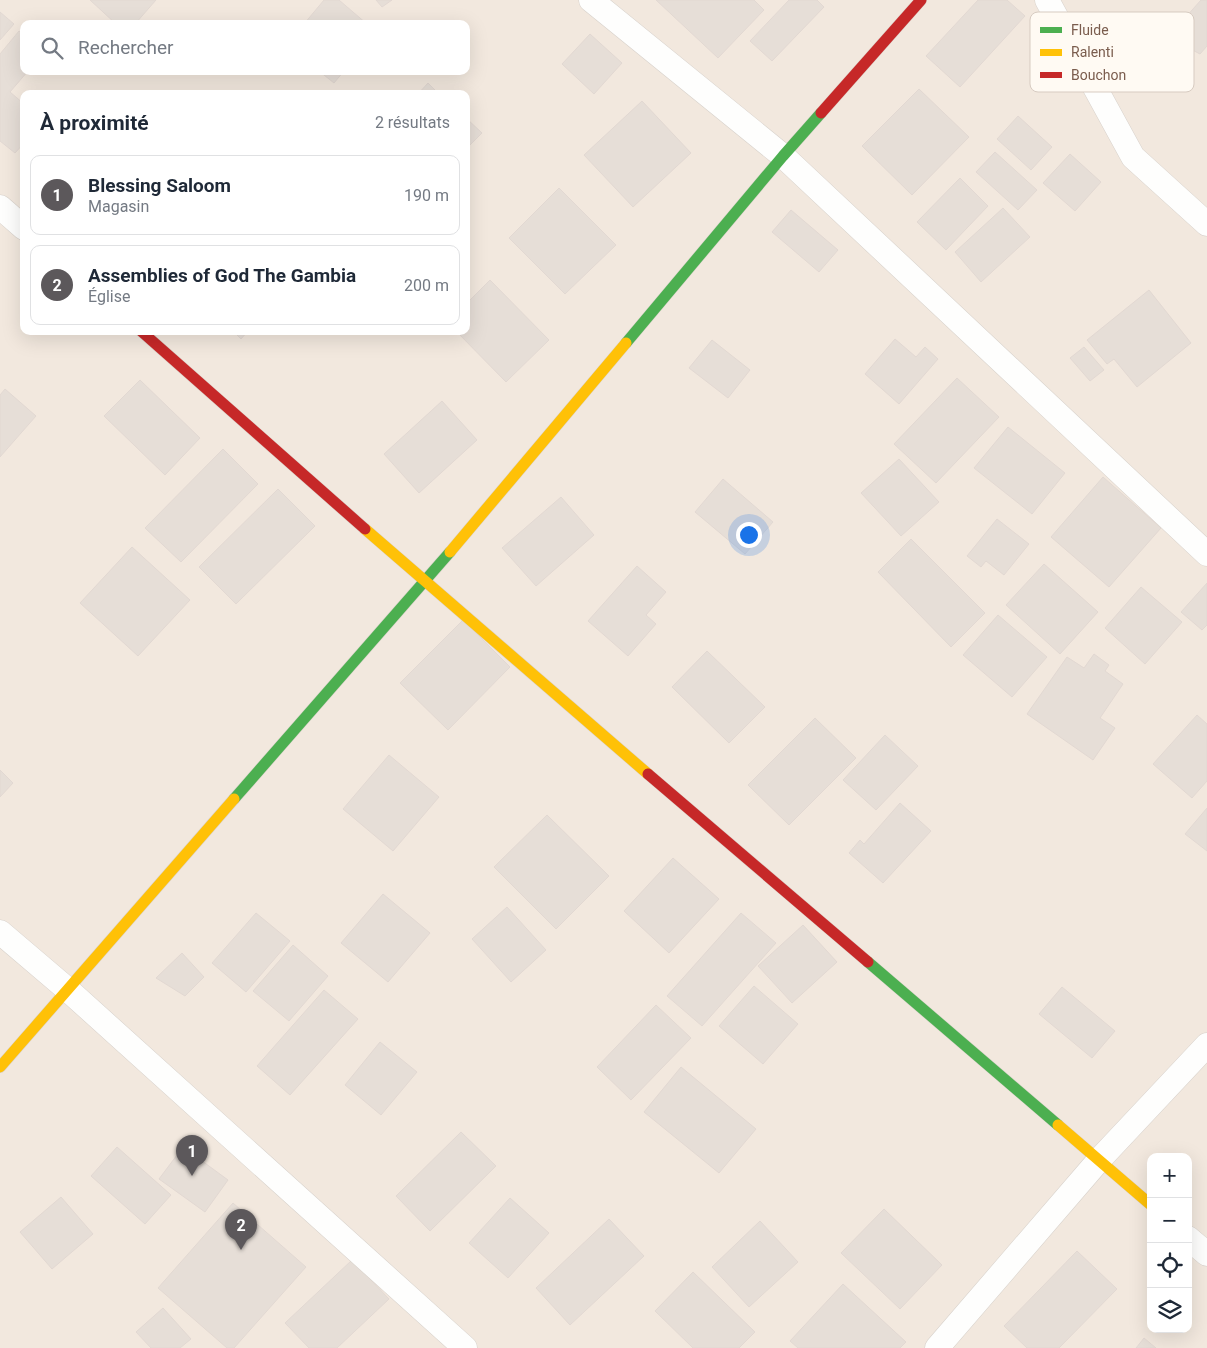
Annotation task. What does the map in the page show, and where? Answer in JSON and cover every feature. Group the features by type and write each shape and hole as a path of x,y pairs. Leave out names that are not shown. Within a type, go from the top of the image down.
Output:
{"street":[{"path":"591,0 783,156 1207,554"},
{"path":"0,1067 66,989 424,582 783,156 921,0"},
{"path":"1047,0 1054,12"},
{"path":"1097,92 1133,157 1207,224"},
{"path":"0,207 20,224"},
{"path":"146,335 424,582 1147,1202"},
{"path":"0,932 66,989 465,1348"},
{"path":"937,1348 1099,1160 1207,1045"},
{"path":"1192,1241 1207,1254"}],"shaded area":[{"path":"0,0 1207,0 1207,1348 0,1348"}],"building":[{"path":"90,0 156,0 138,20 112,20"},
{"path":"324,0 339,0 362,20 307,20"},
{"path":"376,0 392,0 382,7"},
{"path":"656,0 754,0 764,10 718,58"},
{"path":"789,0 817,0 824,7 772,61 750,41"},
{"path":"978,0 1007,0 1025,16 960,87 926,56"},
{"path":"1201,0 1207,0 1207,46 1200,54 1194,51 1194,12 1190,12"},
{"path":"0,12 14,24 0,40"},
{"path":"20,32 20,75 25,75 10,92 20,101 20,147 15,153 0,141 0,54"},
{"path":"590,34 622,63 594,94 562,64"},
{"path":"324,75 341,75 334,83"},
{"path":"428,83 435,90 422,90"},
{"path":"919,89 969,137 912,195 862,146"},
{"path":"642,101 691,153 633,207 584,155"},
{"path":"1018,116 1052,147 1031,170 997,139"},
{"path":"470,122 482,133 470,145"},
{"path":"995,152 1037,190 1018,210 976,172"},
{"path":"1070,154 1101,182 1075,211 1043,183"},
{"path":"960,178 988,206 946,250 917,222"},
{"path":"559,188 616,245 565,294 509,238"},
{"path":"1003,208 1030,237 981,282 955,252"},
{"path":"791,210 838,250 819,272 772,232"},
{"path":"490,280 549,340 506,382 460,335 470,335 470,300"},
{"path":"1149,290 1191,343 1137,387 1114,359 1107,364 1087,340"},
{"path":"895,339 916,357 925,347 938,359 899,404 865,374"},
{"path":"712,340 750,370 728,398 689,368"},
{"path":"1084,347 1104,370 1090,381 1070,358"},
{"path":"957,378 999,417 936,483 894,444"},
{"path":"140,380 200,438 165,475 104,416"},
{"path":"5,389 36,416 0,457 0,395"},
{"path":"442,401 477,440 419,493 384,454"},
{"path":"1008,427 1065,473 1032,514 974,468"},
{"path":"223,449 258,484 181,562 145,528"},
{"path":"899,459 939,502 901,536 861,493"},
{"path":"1103,477 1161,528 1109,587 1051,537"},
{"path":"723,479 773,522 745,554 695,512"},
{"path":"278,489 315,526 236,604 199,567"},
{"path":"561,497 594,535 536,586 502,548"},
{"path":"997,519 1029,544 1004,575 986,561 981,567 967,556"},
{"path":"911,539 985,613 951,647 878,572"},
{"path":"132,547 190,600 138,656 80,603"},
{"path":"1044,564 1098,612 1060,654 1006,605"},
{"path":"637,566 666,592 646,615 656,624 628,656 588,621"},
{"path":"1207,583 1207,625 1202,630 1181,612"},
{"path":"1141,587 1182,622 1145,664 1105,628"},
{"path":"998,615 1047,657 1012,697 963,655"},
{"path":"463,620 510,667 448,730 400,683"},
{"path":"707,651 765,707 729,743 672,687"},
{"path":"1094,654 1109,665 1105,671 1123,684 1100,718 1115,728 1093,760 1027,714 1067,657 1084,668"},
{"path":"1197,715 1207,724 1207,781 1192,798 1153,764"},
{"path":"815,718 856,758 789,825 748,785"},
{"path":"885,735 918,766 876,810 843,780"},
{"path":"389,755 439,797 393,851 343,809"},
{"path":"0,770 13,783 0,797"},
{"path":"900,803 931,831 883,883 849,853 860,840 864,844"},
{"path":"1207,808 1207,851 1185,834"},
{"path":"547,815 609,876 556,929 494,867"},
{"path":"673,858 719,899 669,953 624,911"},
{"path":"383,894 430,933 388,982 341,943"},
{"path":"507,907 546,950 511,982 472,939"},
{"path":"256,913 290,941 246,992 212,963"},
{"path":"741,913 776,943 702,1026 667,996"},
{"path":"803,925 837,962 792,1003 758,966"},
{"path":"293,945 328,976 289,1021 253,991"},
{"path":"182,953 204,977 185,996 156,978"},
{"path":"754,986 798,1024 763,1064 719,1026"},
{"path":"1062,987 1115,1031 1092,1058 1039,1014"},
{"path":"324,990 358,1019 290,1095 257,1066"},
{"path":"656,1005 691,1038 631,1100 597,1067"},
{"path":"380,1042 417,1072 381,1115 345,1085"},
{"path":"681,1067 756,1129 719,1173 644,1112"},
{"path":"461,1132 496,1166 430,1231 396,1196"},
{"path":"117,1147 171,1195 145,1224 91,1176"},
{"path":"183,1147 228,1180 205,1212 159,1179"},
{"path":"61,1197 93,1234 52,1269 20,1232"},
{"path":"510,1198 549,1233 508,1278 469,1243"},
{"path":"233,1203 306,1267 234,1348 227,1348 158,1288"},
{"path":"884,1209 942,1265 900,1309 841,1253"},
{"path":"609,1219 644,1256 570,1325 536,1288"},
{"path":"760,1221 798,1262 749,1307 712,1267"},
{"path":"1077,1251 1117,1289 1059,1348 1027,1348 1004,1326"},
{"path":"352,1260 389,1299 337,1348 309,1348 285,1323"},
{"path":"693,1272 755,1332 739,1348 693,1348 655,1311"},
{"path":"843,1284 906,1342 900,1348 798,1348 790,1341"},
{"path":"163,1308 191,1339 180,1348 151,1348 136,1332"},
{"path":"1144,1338 1156,1348 1136,1348"}],"traffic: fast":[{"path":"626,343 821,113"},
{"path":"234,799 450,552"},
{"path":"868,962 1058,1125"}],"traffic: slow":[{"path":"450,552 626,343"},
{"path":"365,529 648,774"},
{"path":"0,1067 234,799"},
{"path":"1058,1125 1147,1202"}],"traffic: jam":[{"path":"821,113 921,0"},
{"path":"146,335 365,529"},
{"path":"648,774 868,962"}],"place":[{"name":"Blessing Saloom","path":"192,1176"},
{"name":"Assemblies of God The Gambia","path":"241,1250"}]}
